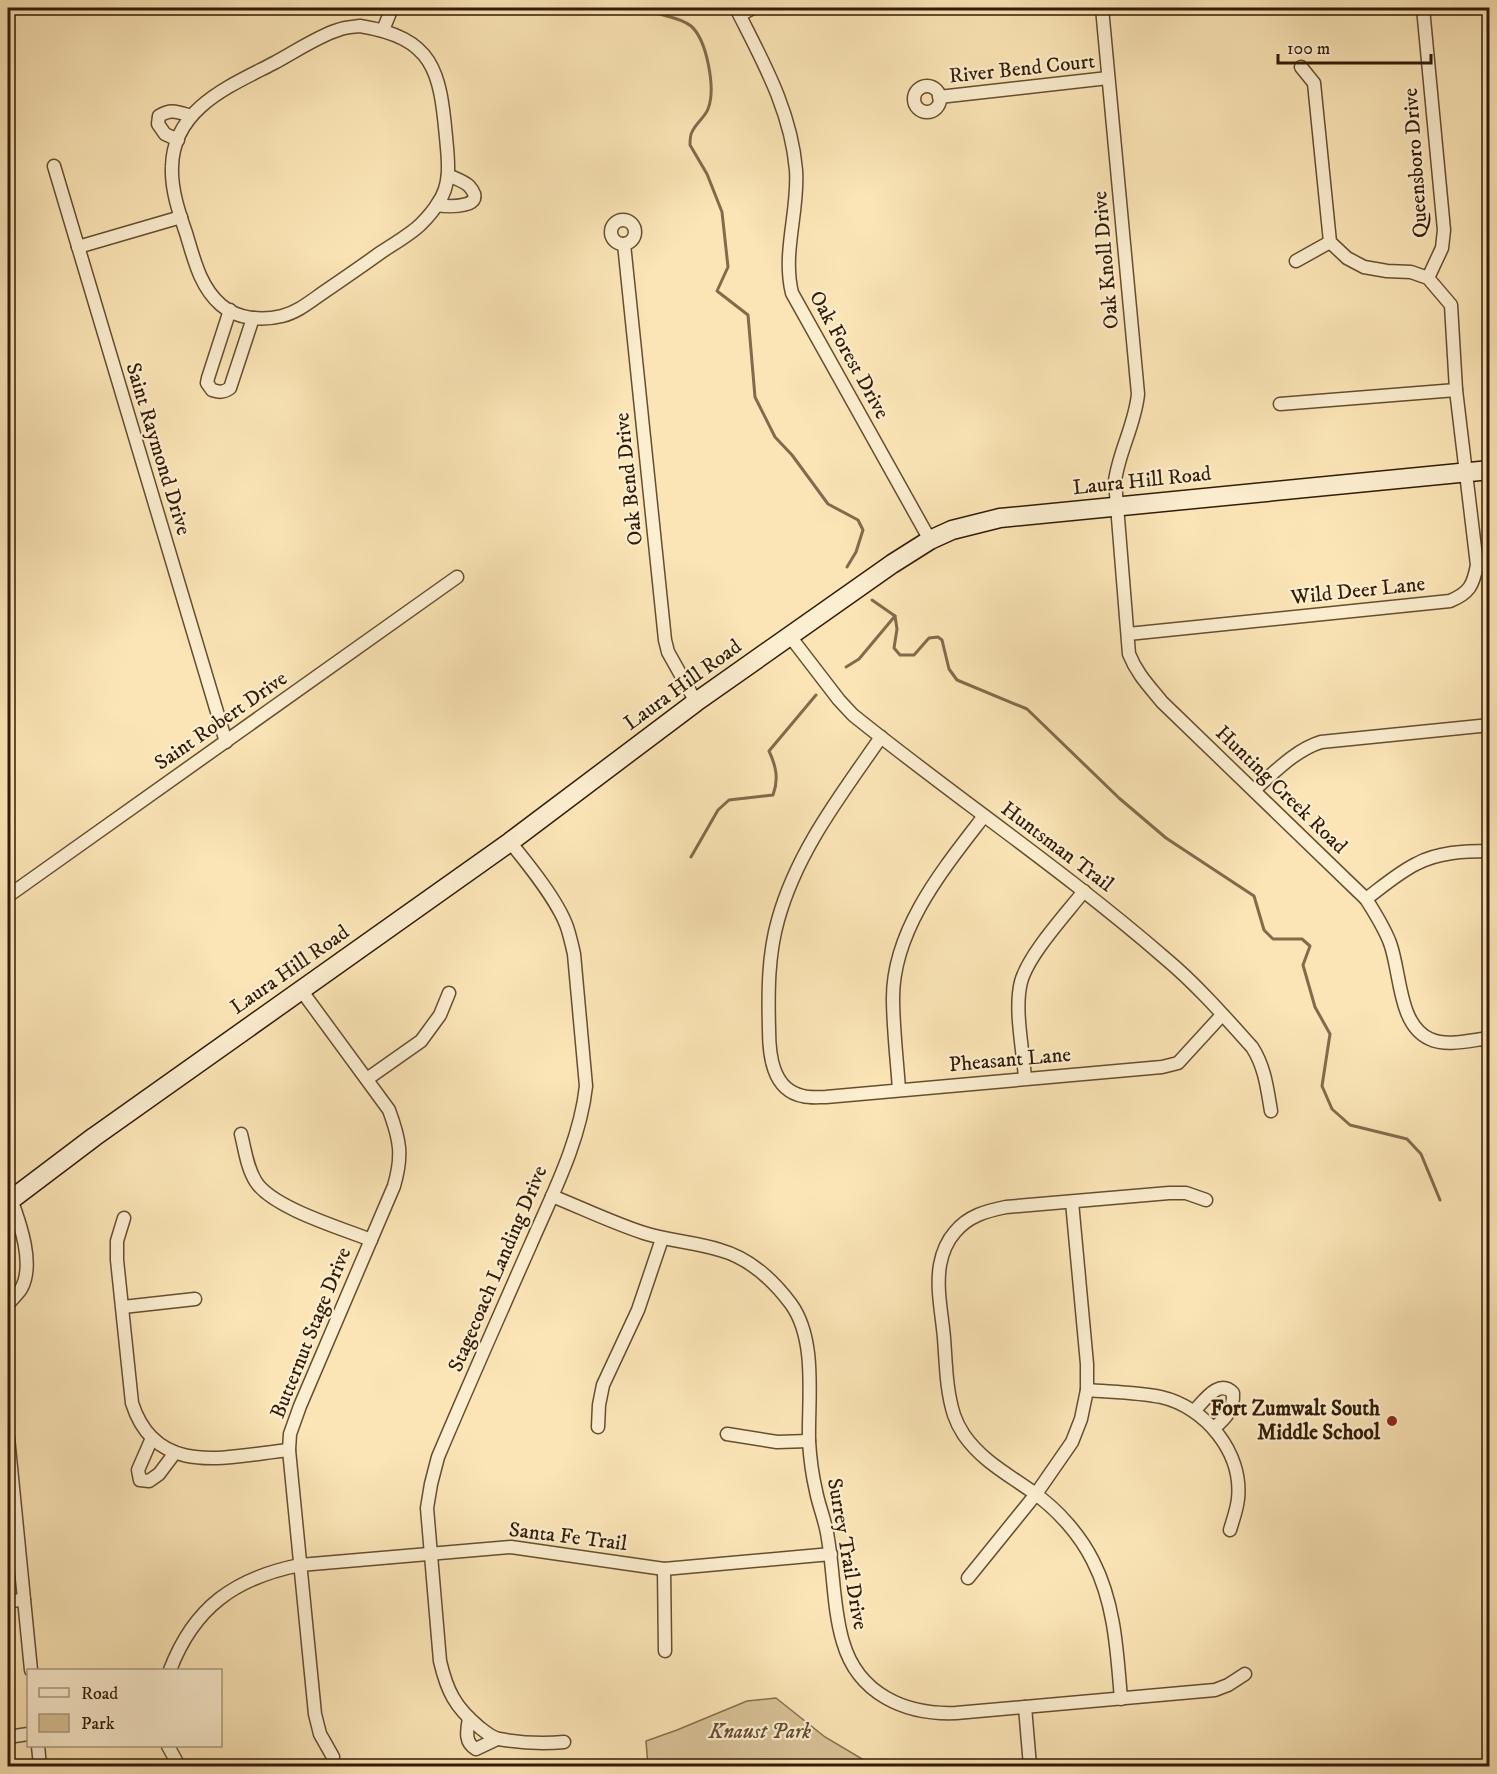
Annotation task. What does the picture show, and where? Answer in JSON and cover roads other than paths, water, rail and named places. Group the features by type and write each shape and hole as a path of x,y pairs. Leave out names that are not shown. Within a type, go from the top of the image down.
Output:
{"main road":[{"name":"Laura Hill Road","path":"9,1201 94,1137 510,842 789,635 930,540 952,530 1000,518 1490,470"}],"street":[{"path":"383,30 392,8"},
{"path":"738,11 753,8"},
{"name":"Oak Knoll Drive","path":"1102,8 1138,394 1133,422 1118,462 1115,481 1117,505"},
{"name":"Queensboro Drive","path":"1423,8 1444,230 1442,248 1428,278"},
{"name":"Oak Forest Drive","path":"738,11 781,100 790,129 796,170 796,208 788,268 792,293 930,540"},
{"path":"360,26 383,30 410,42 425,57 436,75 442,94 448,175 437,205 420,225 295,312 270,319 253,318 222,306 198,273 181,217 172,166 178,140 191,116 202,104 220,92 338,30 360,26"},
{"path":"1301,67 1314,83 1330,242 1347,258 1364,267 1411,272 1428,278"},
{"name":"River Bend Court","path":"939,97 1108,78"},
{"path":"178,140 165,134 158,124 159,116 167,111 176,111 191,116"},
{"name":"Saint Raymond Drive","path":"54,166 226,742"},
{"path":"437,205 461,206 472,200 473,192 467,184 448,175"},
{"path":"78,247 181,217"},
{"path":"1296,261 1330,242"},
{"name":"Oak Bend Drive","path":"624,244 665,640 668,652 696,702"},
{"name":"Wild Deer Lane","path":"1128,633 1450,602 1463,596 1471,586 1477,565 1456,390 1451,305 1428,278"},
{"path":"230,310 208,378 207,383 212,390 219,392 230,387 253,318"},
{"path":"1280,404 1456,390"},
{"name":"Hunting Creek Road","path":"1117,505 1129,654 1137,673 1162,702 1366,899 1391,944 1404,1004 1412,1024 1420,1033 1443,1043 1490,1038"},
{"name":"Saint Robert Drive","path":"8,896 457,577"},
{"name":"Huntsman Trail","path":"789,635 853,715 1084,891 1168,960 1252,1047 1261,1061 1271,1111"},
{"path":"1254,790 1298,753 1322,742 1490,725"},
{"name":"Pheasant Lane","path":"880,737 814,835 794,875 777,921 768,983 769,1040 772,1066 783,1086 801,1096 825,1097 1162,1067 1178,1063 1222,1015"},
{"path":"899,1090 893,997 897,967 910,926 938,877 984,816"},
{"name":"Stagecoach Landing Drive","path":"510,842 567,925 574,954 586,1086 580,1126 552,1196 438,1457 427,1508 440,1660 452,1699 469,1718 497,1739 534,1744 564,1742"},
{"path":"1366,899 1416,863 1460,851 1490,851"},
{"path":"1025,1078 1019,1004 1021,981 1034,957 1084,891"},
{"name":"Butternut Stage Drive","path":"301,990 389,1110 400,1148 400,1166 394,1186 290,1434 289,1450 315,1714 320,1734 333,1757"},
{"path":"367,1079 421,1041 440,1015 449,993"},
{"path":"241,1134 249,1168 257,1184 269,1195 285,1205 371,1240"},
{"path":"1121,1699 1112,1612 1093,1560 1077,1536 1036,1494 994,1466 978,1452 954,1416 939,1289 940,1267 945,1250 954,1233 966,1220 985,1211 1006,1207 1168,1193 1186,1194 1206,1200"},
{"name":"Surrey Trail Drive","path":"552,1196 643,1233 721,1250 762,1273 793,1306 808,1351 809,1442 814,1480 828,1535 838,1621 849,1660 875,1691 895,1704 915,1711 936,1714 1215,1690 1245,1674"},
{"path":"8,1304 21,1288 26,1268 23,1233 9,1201"},
{"path":"968,1578 1036,1494 1072,1443 1081,1419 1087,1390 1087,1364 1072,1202"},
{"path":"124,1218 117,1241 117,1260 132,1403 137,1420 152,1438 174,1454 188,1457 210,1458 289,1450"},
{"path":"598,1427 598,1405 603,1385 638,1310 663,1239"},
{"path":"123,1307 195,1299"},
{"path":"1194,1411 1215,1389 1228,1388 1233,1393 1233,1405 1224,1420 1214,1428"},
{"path":"1087,1390 1160,1397 1194,1411 1214,1428 1233,1461 1238,1481 1238,1498 1230,1530"},
{"path":"727,1434 777,1442 809,1442"},
{"path":"8,1437 31,1669"},
{"path":"152,1438 138,1470 140,1480 149,1481 159,1474 174,1454"},
{"name":"Santa Fe Trail","path":"171,1669 183,1640 194,1624 228,1592 272,1571 300,1565 511,1547 664,1569 831,1554"},
{"path":"664,1569 665,1650"},
{"path":"8,1601 24,1600"},
{"path":"1025,1707 1030,1767"},
{"name":"Stagecoach Landing Drive","path":"469,1718 467,1739 470,1746 476,1749 497,1739"},
{"path":"8,1737 27,1734"},
{"path":"38,1747 40,1767"},
{"path":"169,1747 179,1767"}],"waterway":[{"path":"644,8 686,22 697,33 706,53 710,78 710,100 707,112 691,133 690,145 707,174 722,212 728,267 717,291 748,315 755,397 775,437 792,455 828,504 858,520 863,530 856,552 847,567"},
{"path":"872,600 895,616 897,629 894,648 900,655 914,655 929,638 938,637 942,640 949,669 957,680 1027,709 1119,798 1166,838 1254,896 1264,930 1273,939 1302,939 1310,946 1303,965 1315,1007 1330,1034 1322,1086 1332,1109 1350,1125 1407,1139 1421,1154 1440,1200"},
{"path":"846,667 859,659 895,616"},
{"path":"691,857 718,810 729,800 773,795 776,773 769,751 816,695"}],"place":[{"name":"Fort Zumwalt South Middle School","path":"1392,1421"}],"park label":[{"name":"Knaust Park","path":"760,1732"}]}
